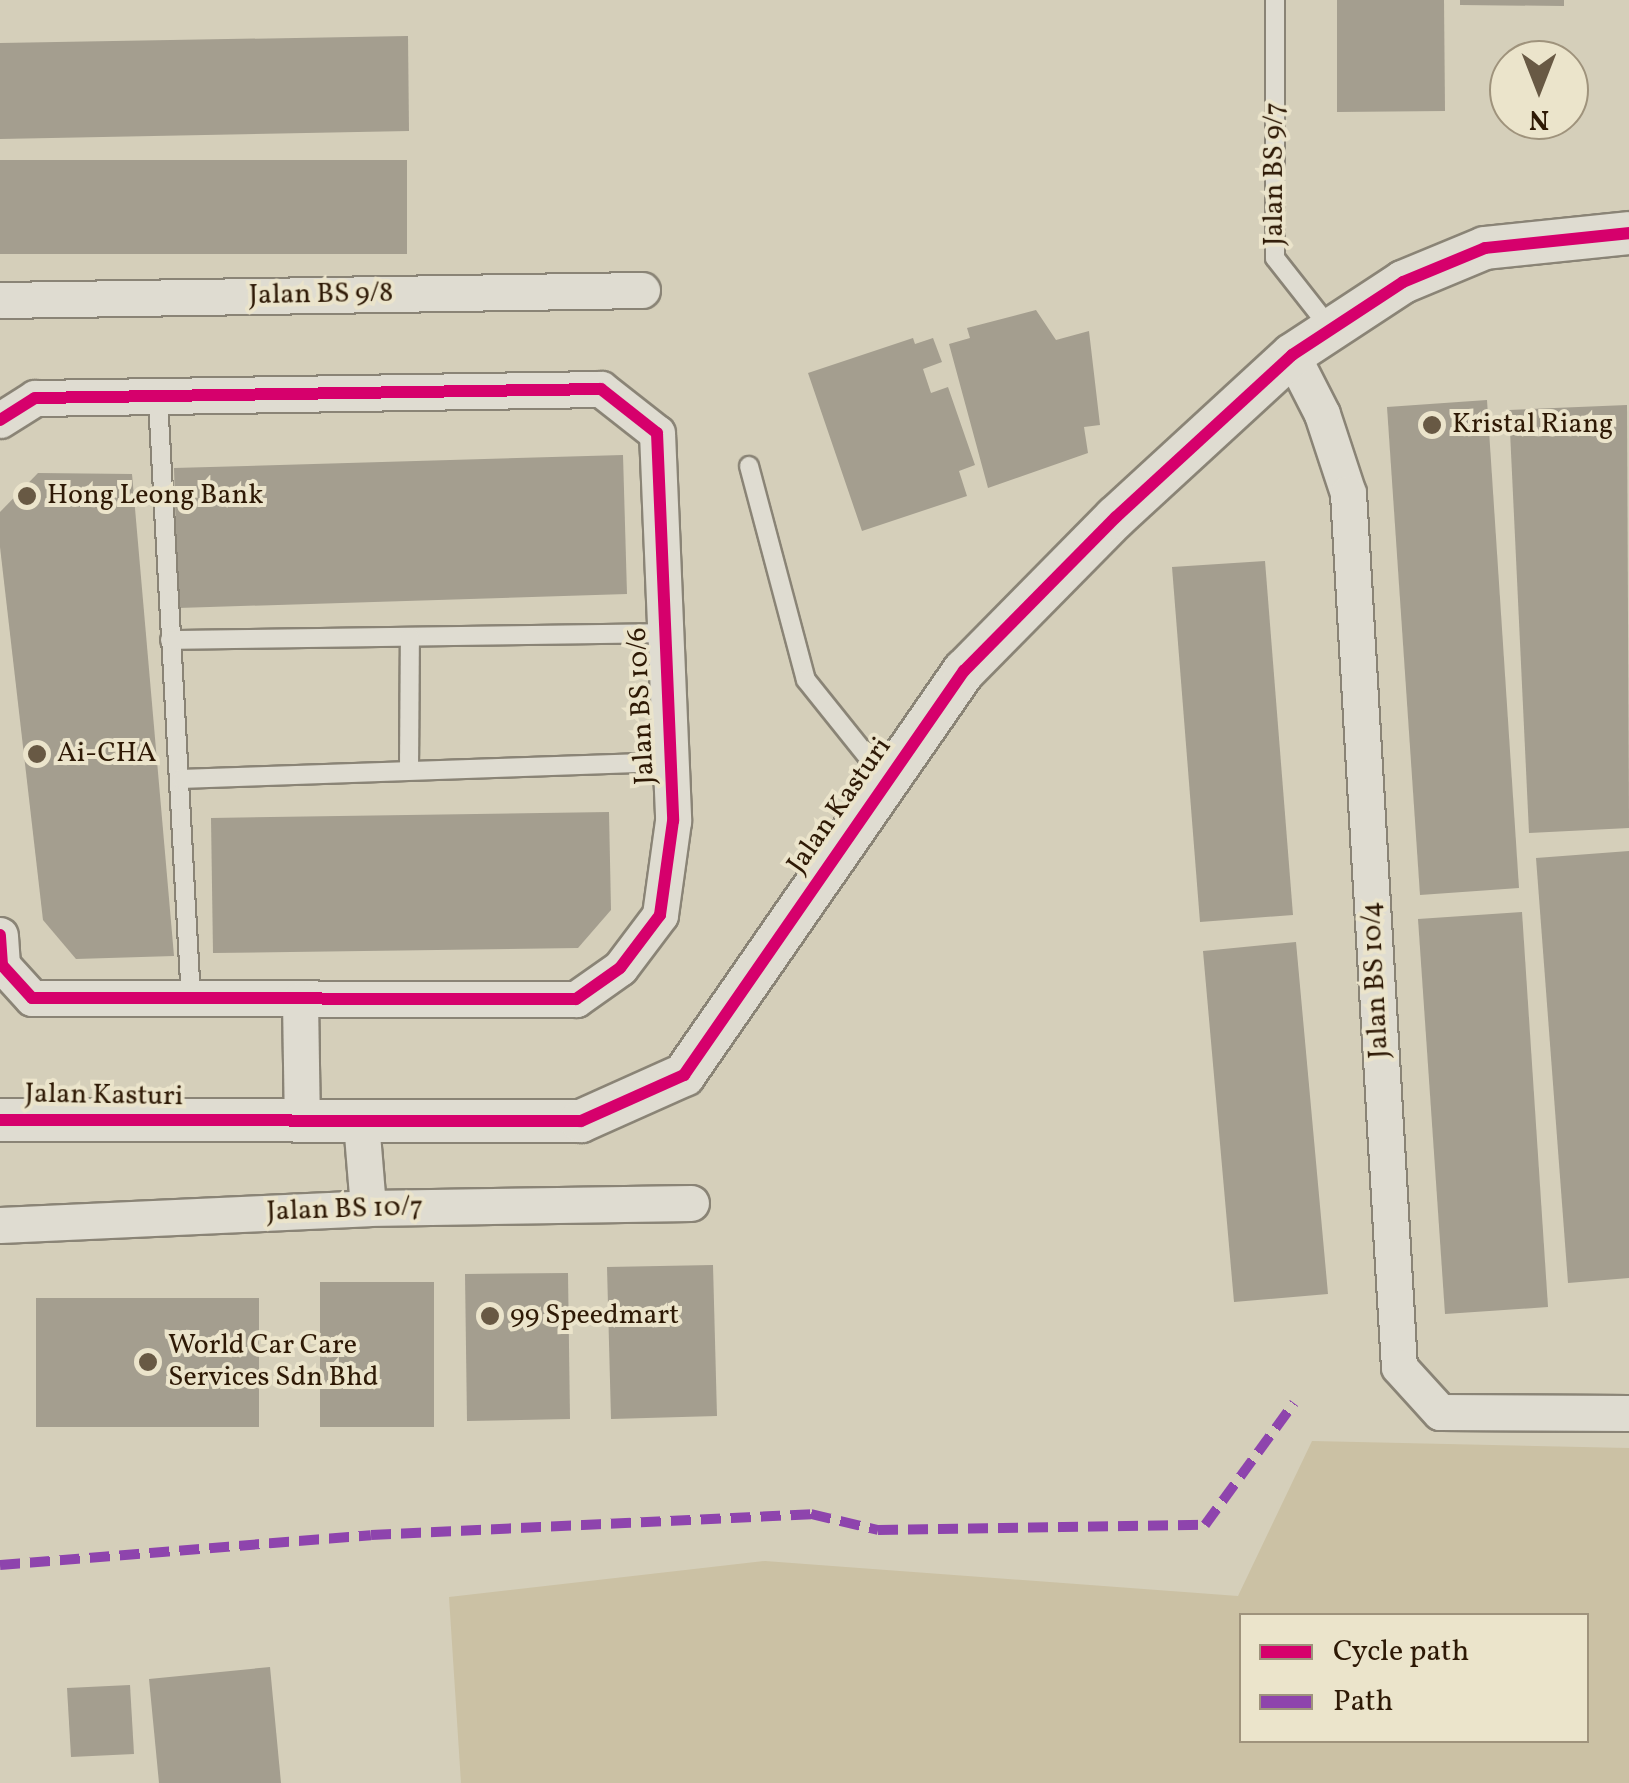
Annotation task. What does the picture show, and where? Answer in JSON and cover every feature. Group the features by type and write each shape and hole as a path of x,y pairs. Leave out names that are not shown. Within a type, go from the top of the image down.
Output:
{"street":[{"path":"1629,211 1629,233"},
{"name":"Jalan Kasturi","path":"0,1120 581,1121 684,1075 964,671 1116,516 1292,354 1403,282 1485,248 1629,233"},
{"name":"Jalan BS 9/8","path":"0,300 642,290"},
{"name":"Jalan BS 10/4","path":"1292,354 1322,414 1348,493 1399,1367 1440,1412 1629,1413"},
{"name":"Jalan BS 10/6","path":"0,420 34,398 158,400 601,389 657,433 673,821 660,915 620,968 576,999 32,998 2,965 0,935"},
{"path":"300,1000 302,1123"},
{"path":"361,1122 368,1208"},
{"name":"Jalan BS 10/7","path":"0,1225 368,1208 691,1202"}],"lane":[{"name":"Jalan BS 9/7","path":"1275,0 1275,258 1330,329"},
{"path":"158,400 170,640 182,778 191,1000"},
{"path":"750,466 806,680 888,781"},
{"path":"170,640 664,634"},
{"path":"409,769 410,637"},
{"path":"182,778 670,762"}],"shaded area":[{"path":"1312,1441 1629,1448 1629,1783 461,1783 449,1597 765,1561 1238,1596"}],"building":[{"path":"1337,0 1444,0 1445,111 1337,112"},
{"path":"1460,0 1564,0 1564,6 1460,5"},
{"path":"408,36 409,131 0,139 0,43"},
{"path":"0,160 407,160 407,254 0,254"},
{"path":"1036,310 1056,340 1089,331 1100,425 1084,427 1088,453 988,488 949,344 970,338 967,328"},
{"path":"913,338 915,344 933,338 942,362 923,369 931,393 948,387 975,465 959,471 967,496 862,531 808,373"},
{"path":"1487,400 1519,888 1420,895 1387,407"},
{"path":"1627,405 1629,828 1529,833 1509,410"},
{"path":"623,455 627,594 178,608 174,468"},
{"path":"38,473 132,474 174,956 76,959 43,920 0,547 0,512"},
{"path":"1265,561 1293,915 1200,922 1172,567"},
{"path":"609,812 611,910 578,948 213,953 211,818"},
{"path":"1629,851 1629,1278 1568,1283 1536,858"},
{"path":"1522,912 1548,1307 1445,1314 1418,919"},
{"path":"1296,942 1328,1294 1234,1302 1203,951"},
{"path":"713,1265 717,1416 611,1419 607,1267"},
{"path":"568,1273 570,1419 467,1421 465,1274"},
{"path":"320,1282 434,1282 434,1427 320,1427"},
{"name":"World Car Care Services Sdn Bhd","path":"36,1298 259,1298 259,1427 36,1427"},
{"path":"270,1667 281,1783 159,1783 149,1679"},
{"path":"130,1685 134,1754 71,1757 67,1688"}],"marked path":[{"path":"0,1565 371,1535 811,1514 878,1530 1205,1525 1294,1403"}],"cycle path":[{"path":"0,1120 581,1121 684,1075 964,671 1116,517 1292,355 1403,282 1485,248 1629,233"},
{"path":"0,420 35,398 601,389 657,433 673,821 660,915 620,968 576,999 32,998 2,965 0,935"}],"place":[{"name":"Kristal Riang","path":"1432,425"},
{"name":"Hong Leong Bank","path":"27,496"},
{"name":"Ai-CHA","path":"37,754"},
{"name":"99 Speedmart","path":"490,1316"},
{"name":"World Car Care Services Sdn Bhd","path":"148,1362"}]}
